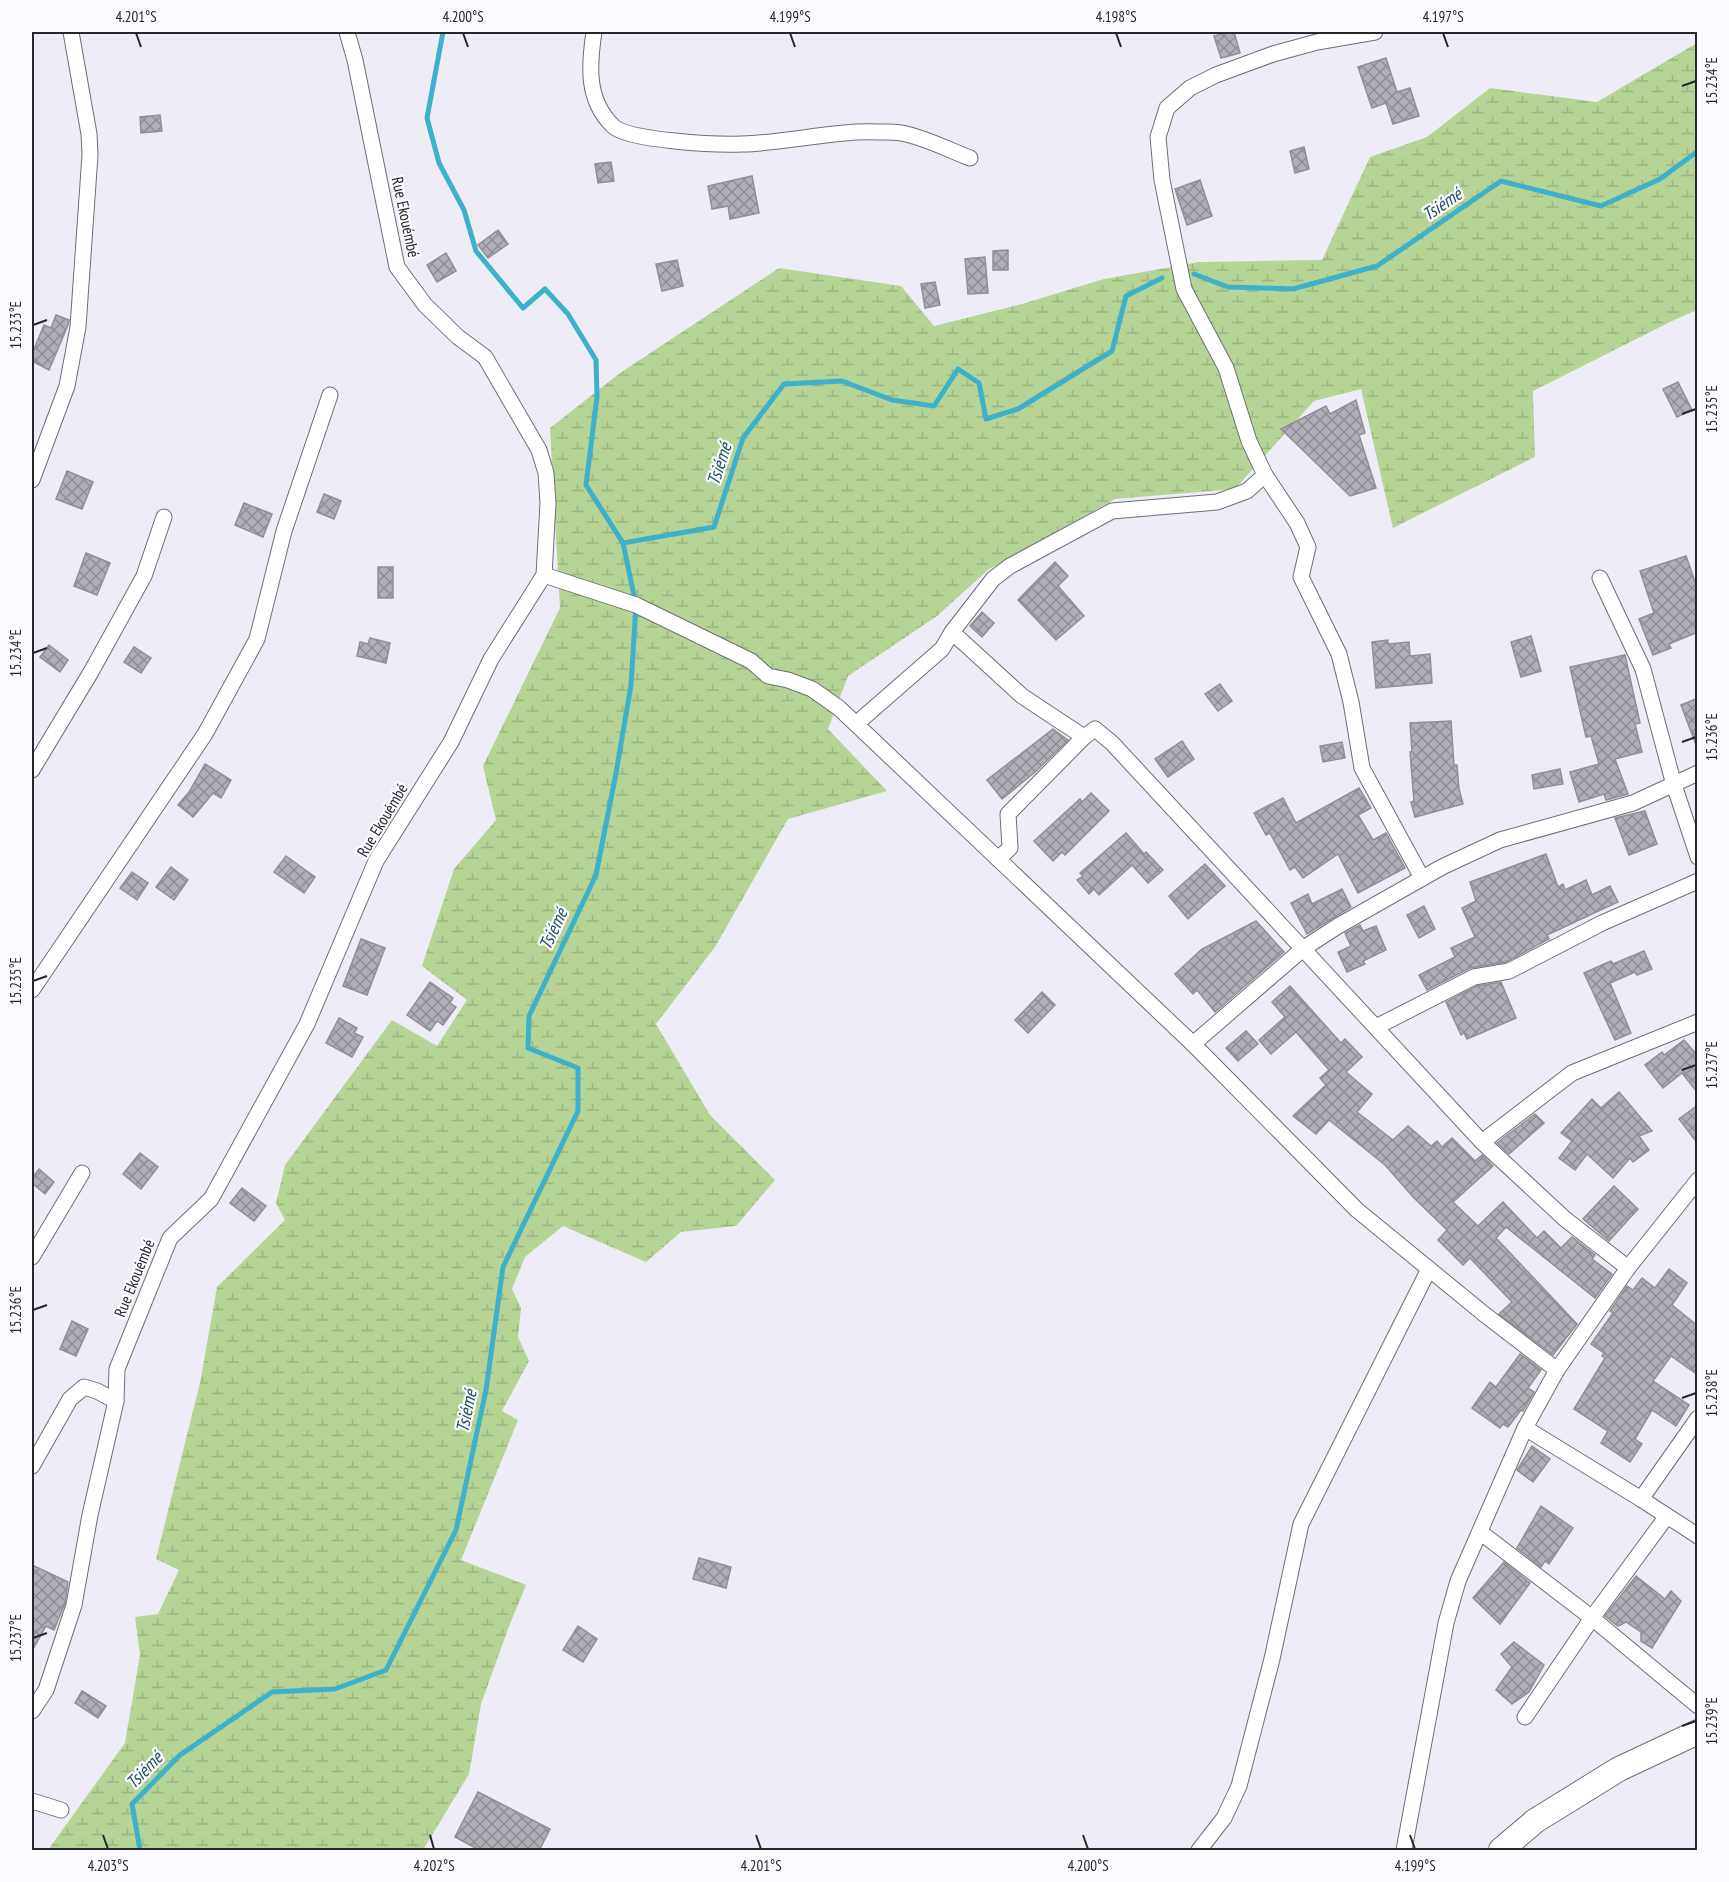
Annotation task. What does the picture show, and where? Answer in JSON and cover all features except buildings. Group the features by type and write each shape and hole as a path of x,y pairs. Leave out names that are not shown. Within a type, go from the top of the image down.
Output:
{"main road":[{"path":"1501,1851 1535,1821 1619,1769 1698,1732"}],"street":[{"path":"32,480 67,386 78,327 90,155 89,134 71,32"},
{"name":"Rue Ekouémbé","path":"32,1711 46,1690 74,1605 90,1515 116,1401 117,1369 170,1238 212,1200 307,1024 375,861 451,742 491,659 544,575 548,503 546,474 539,450 485,357 459,338 425,305 398,267 355,60 346,32"},
{"path":"594,32 590,62 592,93 602,113 614,128 634,135 652,139 743,144 876,132 905,133 970,158"},
{"path":"1374,32 1317,42 1273,54 1215,75 1190,88 1167,108 1158,137 1162,180 1184,289 1226,368 1249,441 1265,475 1297,523 1308,547 1301,578 1339,654 1362,768 1422,878"},
{"path":"32,990 205,734 257,639 284,531 330,395"},
{"path":"856,724 942,649 952,632 993,579 1002,572 1112,512 1217,501 1247,491 1265,475"},
{"path":"32,770 91,672 144,576 164,517"},
{"path":"544,575 636,605 751,661 768,676 788,680 812,690 839,708 1193,1044 1357,1210 1557,1370"},
{"path":"1600,578 1643,669 1674,785 1698,858"},
{"path":"952,632 1022,696 1084,737"},
{"path":"998,859 1010,848 1008,814 1084,737 1095,729 1112,743 1482,1142 1565,1219 1628,1268"},
{"path":"1193,1044 1304,948 1422,878 1500,840 1633,803 1698,773"},
{"path":"1376,1027 1473,977 1509,971 1602,923 1698,881"},
{"path":"1482,1142 1572,1072 1698,1022"},
{"path":"32,1257 82,1173"},
{"path":"1404,1851 1446,1623 1458,1581 1525,1428 1557,1370 1628,1268 1698,1180"},
{"path":"1199,1851 1224,1818 1239,1786 1272,1659 1301,1524 1429,1269"},
{"path":"32,1466 70,1399 84,1387 116,1401"},
{"path":"1641,1498 1698,1418"},
{"path":"1525,1428 1641,1498 1698,1536"},
{"path":"1525,1716 1592,1618 1667,1516"},
{"path":"1480,1532 1592,1618 1698,1706"},
{"path":"32,1801 61,1810"}],"green space":[{"path":"1697,43 1697,310 1533,391 1535,457 1393,528 1361,389 1314,401 1235,489 1115,499 988,570 937,616 848,676 828,729 887,791 788,819 715,947 656,1024 710,1115 775,1180 736,1226 681,1232 646,1262 563,1226 525,1257 512,1289 521,1308 518,1337 529,1361 502,1411 518,1420 461,1560 526,1585 481,1704 469,1774 423,1850 48,1850 125,1743 140,1655 135,1617 158,1614 179,1570 156,1559 200,1383 217,1287 285,1220 276,1203 285,1165 392,1020 437,1046 467,1000 422,966 454,869 496,820 483,766 560,608 550,428 620,373 779,268 901,286 934,326 1022,304 1104,279 1199,262 1322,260 1370,157 1427,137 1490,88 1597,102"}],"waterway":[{"path":"443,32 427,118 439,163 464,210 476,251 523,308 545,289 568,314 596,360 597,397 586,485 623,543"},
{"name":"Tsiémé","path":"1194,274 1228,287 1293,289 1377,266 1501,181 1601,206 1660,179 1698,151"},
{"name":"Tsiémé","path":"140,1850 132,1804 180,1755 272,1692 335,1689 386,1670 456,1530 486,1390 503,1267 578,1111 578,1068 528,1048 529,1016 596,875 631,685 636,605 623,543 714,527 743,438 784,384 842,381 892,400 934,406 958,369 979,383 986,419 1018,409 1112,351 1126,296 1162,278"}]}
